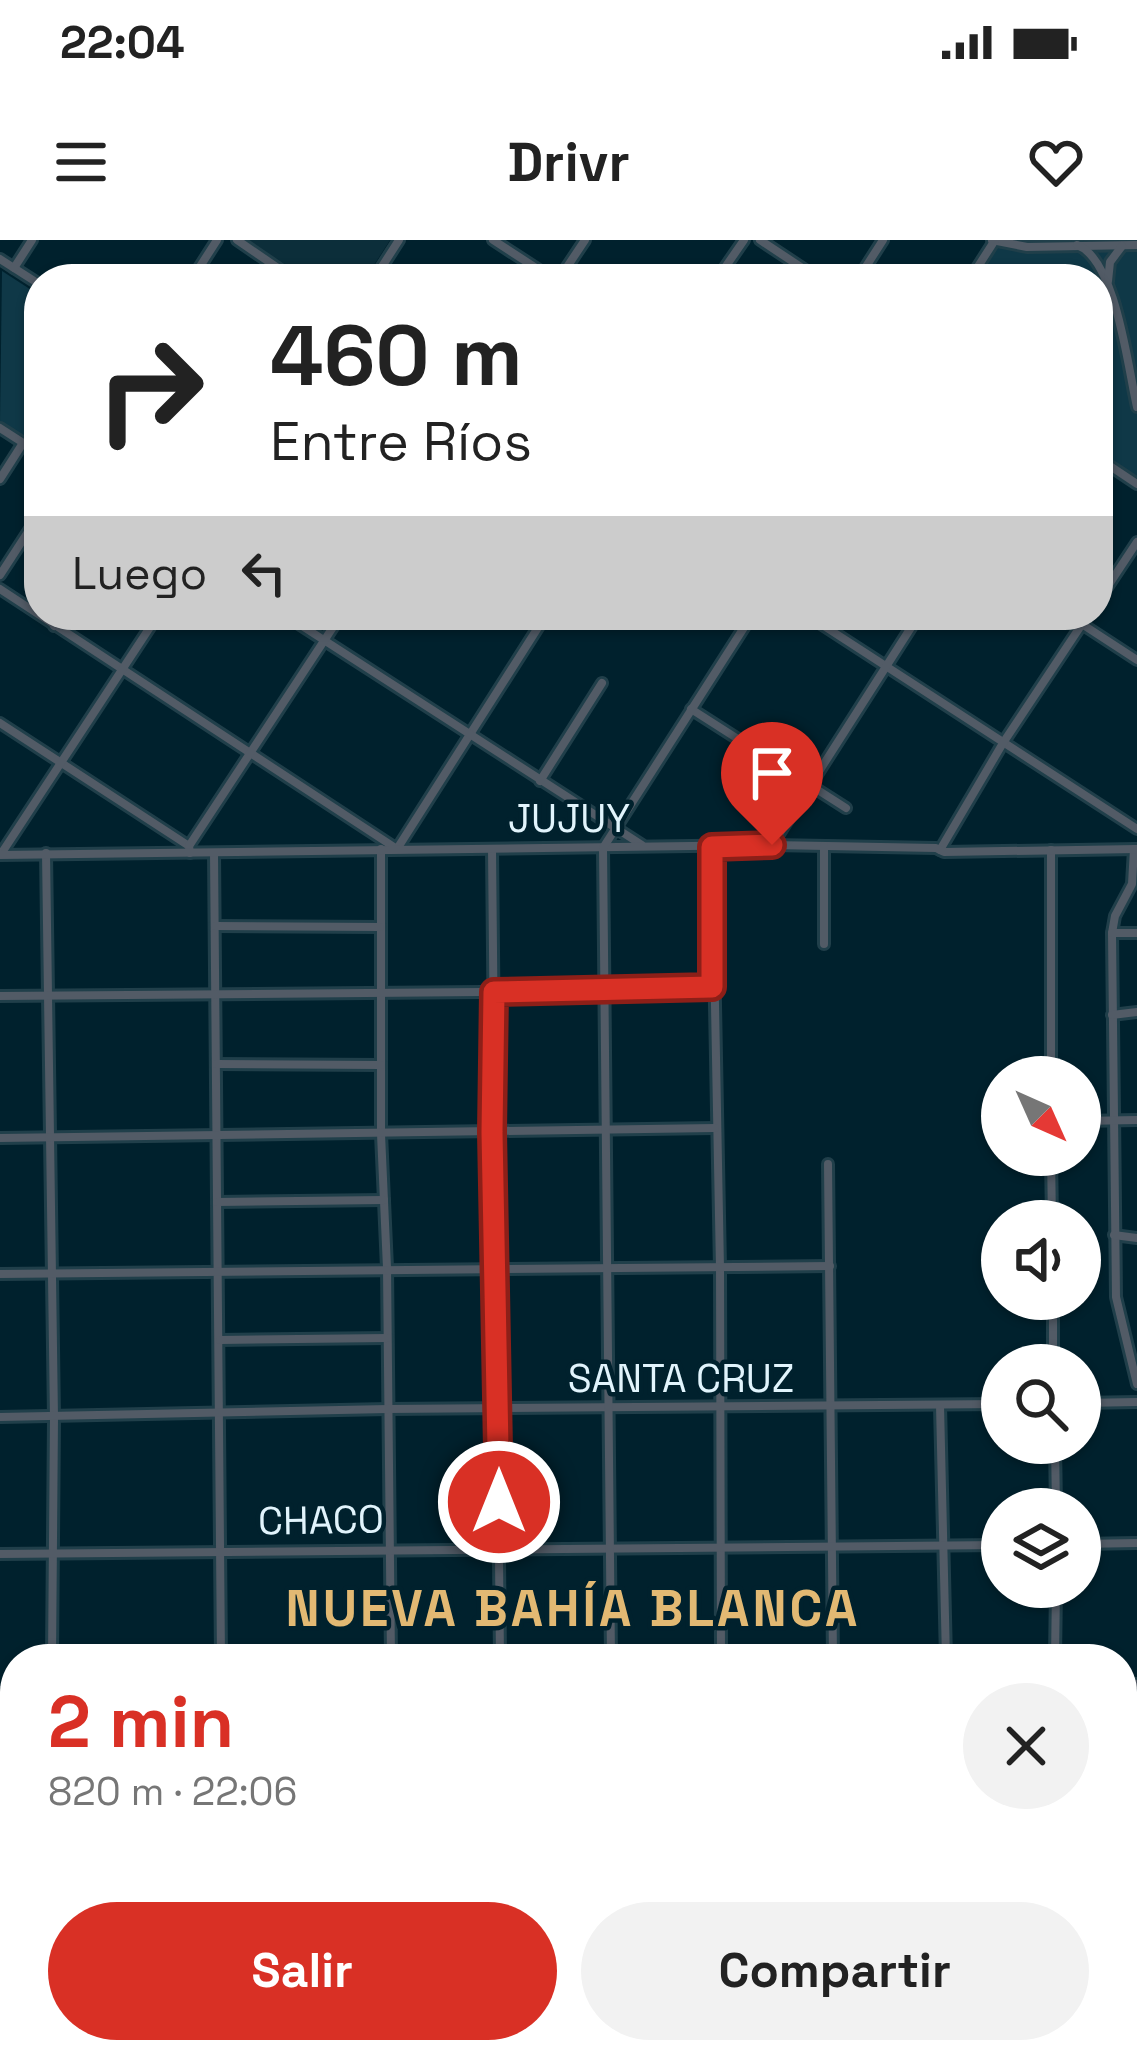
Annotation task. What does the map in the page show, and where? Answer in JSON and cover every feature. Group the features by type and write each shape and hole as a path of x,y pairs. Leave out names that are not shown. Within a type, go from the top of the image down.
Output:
{"street":[{"path":"14,268 32,240"},
{"path":"238,240 272,264"},
{"path":"493,240 532,264"},
{"path":"994,240 1027,247 1137,245"},
{"path":"1017,240 1027,247"},
{"path":"765,241 798,264"},
{"path":"1077,245 1088,250 1097,264"},
{"path":"1110,264 1123,245"},
{"path":"0,259 24,274"},
{"path":"1113,301 1137,404"},
{"path":"0,428 23,442 0,478"},
{"path":"0,575 24,538"},
{"path":"1113,578 1137,542"},
{"path":"60,630 397,849 536,630"},
{"path":"0,854 148,630"},
{"path":"308,630 647,848"},
{"path":"0,723 190,850 331,630"},
{"path":"611,1644 603,848 742,630"},
{"path":"830,630 1133,827 1137,811"},
{"path":"772,845 909,630"},
{"path":"940,850 1078,630"},
{"path":"1098,630 1137,660"},
{"path":"540,781 602,683"},
{"path":"691,709 846,808"},
{"name":"JUJUY","path":"0,854 772,845 1135,849"},
{"path":"824,846 824,944"},
{"path":"712,847 721,1644"},
{"path":"381,849 391,1644"},
{"path":"492,849 500,1644"},
{"path":"1135,849 1132,884 1115,916 1112,933 1112,1120 1116,1297 1137,1384"},
{"path":"1051,850 1051,1056"},
{"path":"214,853 221,1644"},
{"path":"46,854 55,1418 52,1644"},
{"path":"214,926 380,927"},
{"path":"1112,933 1137,933"},
{"path":"0,997 712,987"},
{"path":"1112,1015 1137,1012"},
{"path":"216,1064 381,1064"},
{"path":"1101,1120 1137,1120"},
{"path":"0,1138 715,1128"},
{"path":"828,1164 833,1644"},
{"path":"217,1202 384,1200"},
{"path":"1114,1235 1137,1238"},
{"path":"0,1274 830,1266"},
{"path":"220,1340 387,1338"},
{"path":"1101,1403 1137,1402"},
{"name":"SANTA CRUZ","path":"0,1417 388,1408 981,1404"},
{"path":"940,1405 946,1644"},
{"path":"1101,1544 1137,1543"},
{"name":"CHACO","path":"0,1554 981,1544"},
{"path":"1054,1644 1055,1608"}],"shaded area":[{"path":"247,240 390,240 375,264 285,264"},
{"path":"995,240 1137,240 1137,479 1113,463 1113,264 981,264"},
{"path":"2,271 24,285 24,438 0,423"}],"district":[{"name":"NUEVA BAHÍA BLANCA","path":"573,1608"}],"route":[{"path":"499,1502 494,992 712,987 712,847 772,845"}]}
